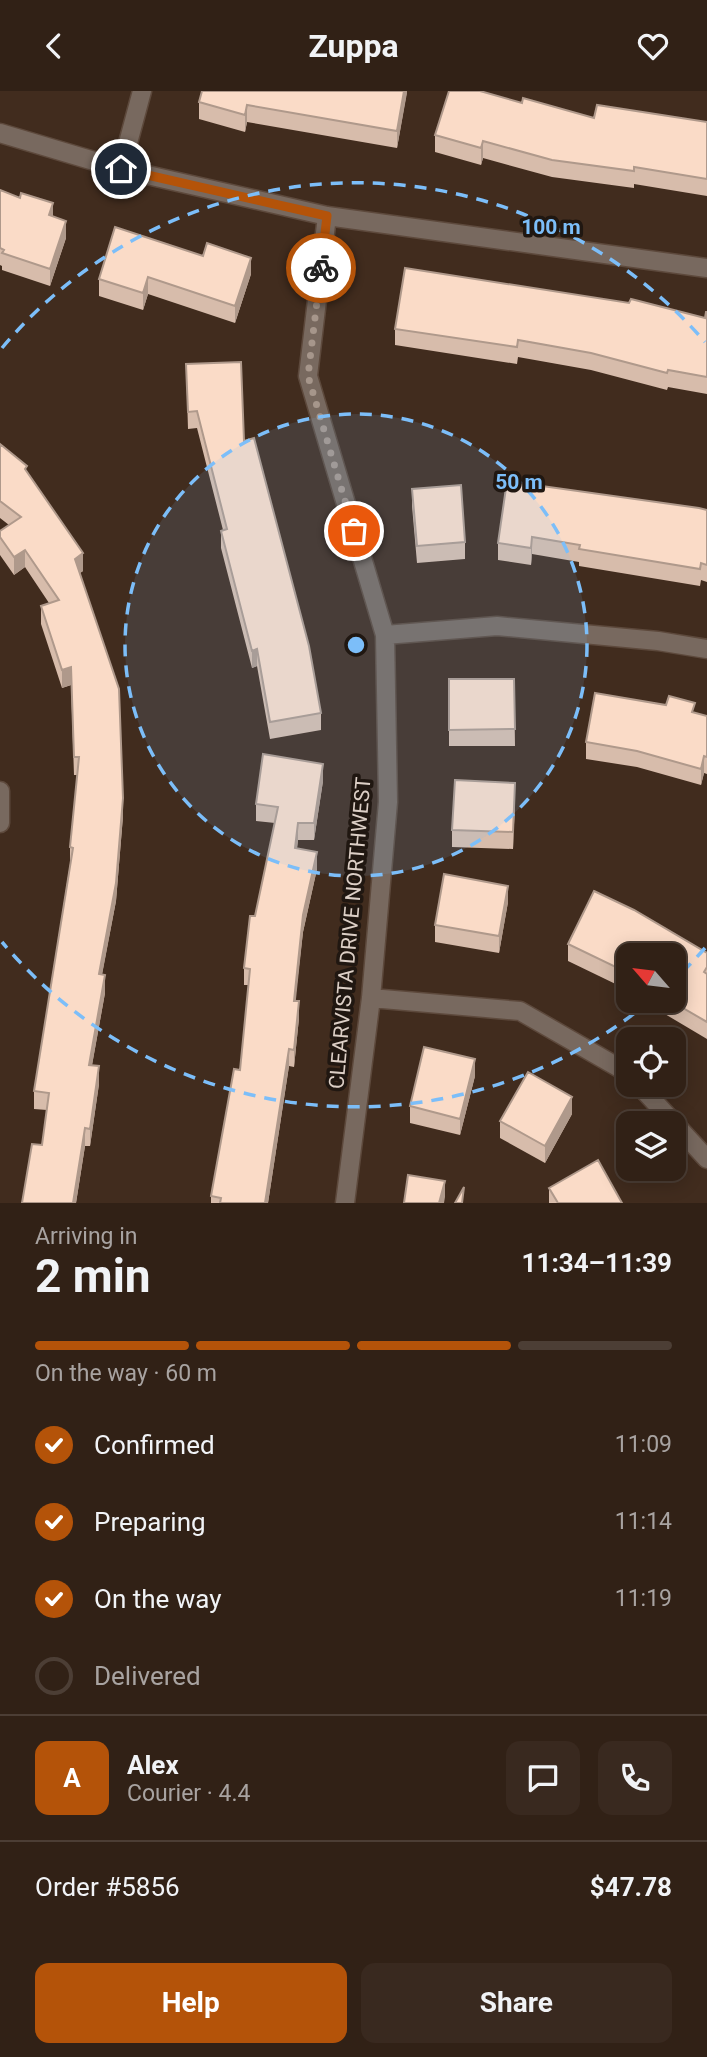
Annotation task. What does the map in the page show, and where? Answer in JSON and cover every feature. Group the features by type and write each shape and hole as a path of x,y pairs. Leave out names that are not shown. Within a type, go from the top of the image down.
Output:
{"street":[{"path":"121,169 142,91"},
{"path":"0,133 121,169 327,216 707,268"},
{"name":"CLEARVISTA DRIVE NORTHWEST","path":"327,216 308,376 385,635 388,802 372,998 345,1203"},
{"path":"385,635 497,626 658,641 707,649"},
{"path":"0,791 0,823"},
{"path":"372,998 520,1011 616,1066"},
{"path":"650,1097 707,1159"}],"building":[{"path":"202,91 404,91 397,131 247,105 245,115 199,102"},
{"path":"449,91 480,91 522,103 523,98 594,118 597,105 707,122 707,179 634,167 634,171 552,160 483,141 481,148 435,135"},
{"path":"0,190 20,198 21,193 53,203 49,215 66,221 50,269 2,253"},
{"path":"115,227 203,256 207,243 251,258 235,306 148,277 143,293 99,279"},
{"path":"405,268 629,303 631,299 705,318 707,312 707,377 668,370 667,373 591,353 518,340 517,347 395,329"},
{"path":"241,362 244,441 254,438 309,646 321,713 270,722 257,649 252,651 221,531 227,529 197,411 188,412 186,364"},
{"path":"0,444 27,466 25,469 83,553 75,559 119,689 123,798 116,883 99,974 105,975 89,1065 99,1066 90,1129 85,1128 73,1203 22,1203 32,1144 42,1145 49,1093 34,1091 73,848 70,847 79,757 74,757 71,667 62,670 41,606 59,600 25,550 14,557 0,537 0,531 21,517 0,501"},
{"path":"507,481 707,510 707,565 701,563 700,569 579,549 580,545 532,537 531,548 498,543"},
{"path":"461,485 465,542 417,546 412,489"},
{"path":"449,679 514,679 515,729 449,730"},
{"path":"595,693 666,705 669,696 695,703 692,712 707,716 707,757 704,756 701,769 637,751 586,742"},
{"path":"263,754 323,764 314,823 298,823 295,848 317,852 303,915 294,1001 299,1001 294,1050 289,1049 265,1203 220,1203 221,1198 211,1196 234,1069 240,1070 250,969 244,968 250,916 255,916 278,807 256,804"},
{"path":"455,780 515,783 513,832 452,830"},
{"path":"444,874 508,886 499,936 435,925"},
{"path":"594,891 634,910 707,953 707,967 704,972 707,974 707,1022 686,1010 686,943 616,943 616,967 568,944"},
{"path":"424,1047 475,1059 460,1119 410,1106"},
{"path":"528,1072 572,1097 545,1146 500,1121"},
{"path":"598,1160 622,1203 558,1203 549,1188"},
{"path":"408,1175 445,1181 439,1203 404,1203"},
{"path":"464,1187 462,1203 455,1203"}],"way so far":[{"path":"321,268 308,376 354,531"}],"route":[{"path":"121,169 327,216 321,268"}]}
